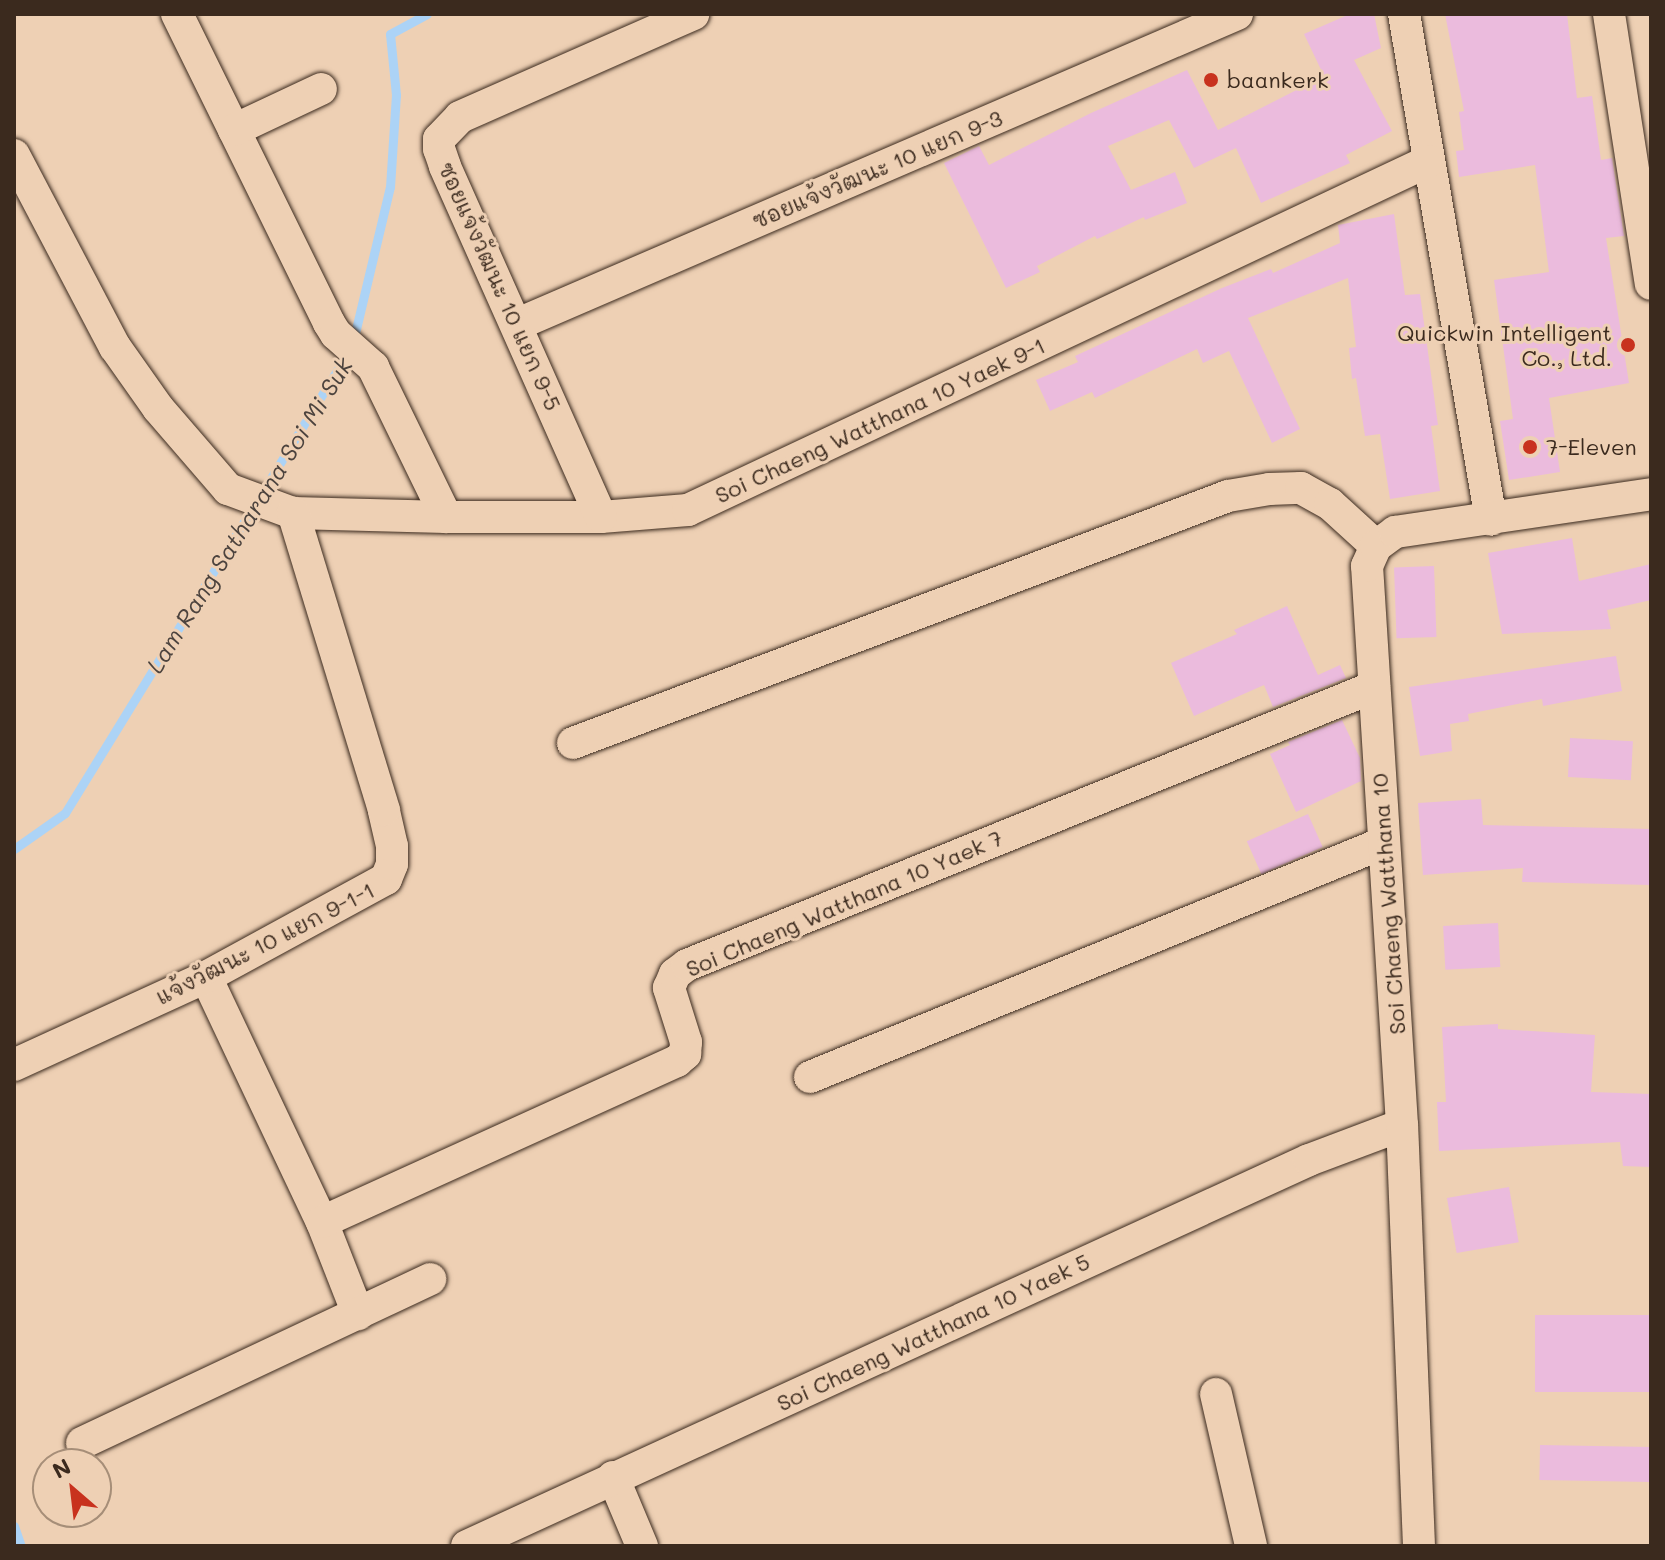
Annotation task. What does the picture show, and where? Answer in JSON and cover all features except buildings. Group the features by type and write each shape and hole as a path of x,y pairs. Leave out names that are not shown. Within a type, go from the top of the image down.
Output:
{"street":[{"path":"177,14 336,334 363,357 382,383 446,517"},
{"name":"ซอยแจ้งวัฒนะ 10 แยก 9-5","path":"601,517 518,324 445,166 439,139 460,117 693,14"},
{"name":"ซอยแจ้งวัฒนะ 10 แยก 9-3","path":"518,324 1237,14"},
{"path":"1404,14 1491,520"},
{"path":"1609,14 1651,284"},
{"path":"234,130 321,89"},
{"name":"Soi Chaeng Watthana 10 Yaek 9-1","path":"17,167 115,347 158,408 228,489 285,510 446,517 601,517 688,510 1429,161"},
{"path":"573,743 1228,496 1269,489 1301,488 1330,504 1376,546 1395,532 1651,494"},
{"name":"แจ้งวัฒนะ 10 แยก 9-1-1","path":"14,1065 206,977 369,892 386,879 392,864 384,810 285,510"},
{"name":"Soi Chaeng Watthana 10","path":"1376,546 1367,566 1402,1125 1419,1546"},
{"name":"Soi Chaeng Watthana 10 Yaek 7","path":"322,1222 677,1061 685,1054 686,1042 669,988 675,974 687,965 1374,687"},
{"path":"810,1077 1383,843"},
{"path":"206,977 322,1222 358,1314"},
{"name":"Soi Chaeng Watthana 10 Yaek 5","path":"467,1546 1309,1160 1402,1125"},
{"path":"82,1443 430,1279"},
{"path":"1216,1394 1251,1546"},
{"path":"613,1477 642,1546"}],"waterway":[{"name":"Lam Rang Satharana Soi Mi Suk","path":"14,849 65,813 352,346 390,187 396,95 390,34 427,14"},
{"name":"Lam Rang Satharana Soi Mi Suk","path":"14,1526 21,1546"}],"place":[{"name":"baankerk","path":"1211,80"},
{"name":"Quickwin Intelligent Co., Ltd.","path":"1628,345"},
{"name":"7-Eleven","path":"1530,447"}]}
